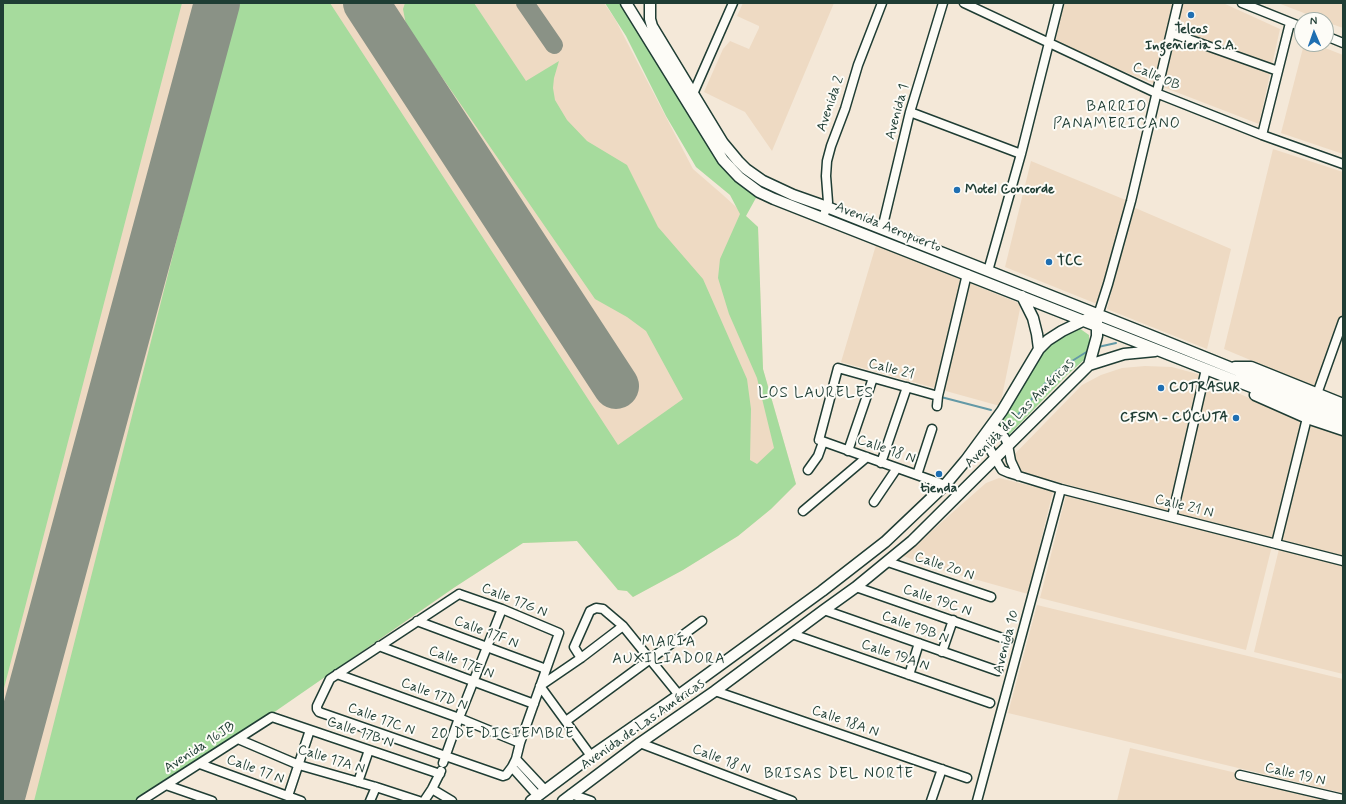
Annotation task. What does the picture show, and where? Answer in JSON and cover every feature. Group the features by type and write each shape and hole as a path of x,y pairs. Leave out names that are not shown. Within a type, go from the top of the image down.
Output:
{"main road":[{"name":"Avenida Aeropuerto","path":"626,3 714,148 731,170 758,192 1083,321 1097,331 1161,351 1223,376"},
{"name":"Avenida Aeropuerto","path":"650,3 652,26 723,143 734,157 763,181 776,188 1343,413"},
{"path":"1022,296 1033,318 1039,349"},
{"name":"Avenida de Las Américas","path":"538,796 591,756 679,695 886,542 945,485 983,438 992,426 1039,349 1048,340 1062,331 1096,314 1097,331 1090,360 912,541 856,587 715,691 640,742 562,801"},
{"path":"1090,360 1124,354 1161,351"},
{"path":"1229,368 1251,367 1343,404"},
{"path":"1223,376 1241,389 1307,418 1343,430"},
{"path":"1223,376 1343,423"}],"street":[{"path":"693,94 733,3"},
{"name":"Avenida 2","path":"823,218 828,202 826,176 831,146 845,109 858,65 882,3"},
{"name":"Avenida 1","path":"882,229 910,112 943,3"},
{"name":"Calle 0B","path":"964,3 1156,92 1343,164"},
{"path":"988,271 1021,154 1059,3"},
{"path":"1096,314 1100,309 1108,284 1129,208 1178,3"},
{"path":"1243,3 1294,24"},
{"path":"1262,134 1290,23"},
{"path":"1171,33 1278,71"},
{"path":"910,112 1021,154"},
{"path":"937,406 938,396 967,274"},
{"path":"1317,394 1343,320"},
{"name":"Calle 21","path":"821,441 838,368 938,396"},
{"path":"1172,518 1206,369"},
{"path":"848,451 873,378"},
{"path":"881,462 907,387"},
{"path":"1276,544 1307,418"},
{"path":"992,426 1001,432 1008,444 1011,461 1018,476"},
{"path":"917,475 932,429"},
{"name":"Calle 21 N","path":"983,438 1002,470 1018,476 1061,489 1343,561"},
{"path":"808,470 818,456 821,441"},
{"name":"Calle 18 N","path":"821,441 945,485"},
{"path":"803,511 867,457"},
{"path":"874,502 897,468"},
{"name":"Avenida 10","path":"977,801 1061,489"},
{"name":"Calle 20 N","path":"888,562 991,597"},
{"name":"Calle 19C N","path":"856,587 1008,640"},
{"name":"Calle 17G N","path":"417,621 459,594 502,609 559,633 546,669"},
{"path":"581,658 574,647 590,611 596,608 603,609 623,626 679,695"},
{"path":"424,801 443,765 459,718 502,609"},
{"name":"Calle 19B N","path":"824,610 998,671"},
{"path":"942,652 953,620"},
{"path":"337,674 417,621"},
{"name":"Calle 17F N","path":"417,621 546,669"},
{"path":"566,721 702,621"},
{"path":"540,686 581,658 623,626"},
{"name":"Calle 19A N","path":"792,634 990,703"},
{"path":"909,675 919,644"},
{"name":"Calle 17E N","path":"379,646 534,704"},
{"path":"538,796 512,768 546,669"},
{"name":"Calle 17C N","path":"337,674 328,681 317,706 319,712 443,765 503,776 506,775 512,768"},
{"name":"Calle 17D N","path":"337,674 459,718 520,743"},
{"path":"540,686 591,756"},
{"name":"Calle 18A N","path":"715,691 967,778"},
{"name":"Calle 17B N","path":"272,717 369,750 443,765"},
{"name":"Avenida 16JB","path":"141,801 272,717"},
{"path":"288,796 310,730"},
{"name":"Calle 17A N","path":"238,739 299,765 419,801"},
{"name":"Calle 18 N","path":"640,742 792,801"},
{"path":"358,782 369,750"},
{"path":"516,759 538,796"},
{"name":"Calle 17 N","path":"200,764 301,801"},
{"path":"931,801 942,769"},
{"name":"Calle 19 N","path":"1240,775 1343,799"},
{"path":"166,785 212,801"},
{"path":"370,801 376,787"},
{"path":"432,788 452,801"},
{"path":"571,794 591,801"}],"shaded area":[{"path":"3,3 604,3 615,19 693,169 758,227 763,369 796,484 771,509 738,536 683,570 633,597 627,591 618,590 577,541 523,543 455,587 358,655 139,801 3,801"},
{"path":"743,3 834,3 772,151 745,112 704,92 723,49 730,41 749,49 759,28 759,26 737,16"},
{"path":"1061,3 1223,3 1280,29 1259,124 1049,43"},
{"path":"1278,3 1343,3 1343,28 1334,25 1334,12 1301,12"},
{"path":"1334,51 1343,55 1343,154 1281,133 1302,52"},
{"path":"1273,149 1343,172 1343,314 1317,388 1224,349"},
{"path":"1031,161 1128,201 1097,304 1005,267"},
{"path":"1133,207 1231,249 1207,349 1107,309"},
{"path":"876,245 1021,304 1000,406 841,362"},
{"path":"1145,366 1172,367 1201,375 1169,512 1002,467 1082,385 1101,375 1122,368"},
{"path":"1208,380 1302,421 1274,539 1177,513"},
{"path":"1310,423 1343,436 1343,557 1282,540"},
{"path":"999,478 1053,491 1028,594 945,571 903,556 986,483"},
{"path":"1066,495 1272,546 1246,650 1040,598"},
{"path":"1279,549 1343,565 1343,674 1254,652"},
{"path":"1037,605 1343,679 1343,793 1008,713"},
{"path":"1130,748 1343,798 1343,801 1117,801"}],"green space":[{"path":"3,3 182,3 3,692"},
{"path":"237,3 330,3 618,445 683,399 646,331 627,317 595,299 406,25 403,9 405,3 474,3 526,81 559,61 553,88 555,100 567,120 587,141 627,165 658,227 703,279 747,379 751,409 750,460 757,464 774,448 757,378 729,314 718,278 720,259 740,214 730,195 696,167 666,116 626,36 605,3 625,3 721,166 739,184 757,196 746,216 758,227 763,369 796,484 771,509 738,536 683,570 633,597 627,591 618,590 577,541 523,543 455,587 260,722 139,801 34,801"},
{"path":"1079,328 1089,335 1089,348 1084,360 1067,375 1007,437 999,427 1000,416 1037,356 1062,335"}],"waterway":[{"path":"1098,347 1116,343"},
{"path":"1016,417 1056,371 1088,351"},
{"path":"941,397 991,410"}],"taxiway":[{"path":"381,3 381,27"},
{"path":"525,3 554,45"}],"runway":[{"path":"3,793 217,3"},
{"path":"366,3 616,386"}],"place":[{"name":"Telcos Ingenieria S.A.","path":"1191,15"},
{"name":"Motel Concorde","path":"957,190"},
{"name":"TCC","path":"1049,262"},
{"name":"COTRASUR","path":"1161,388"},
{"name":"CFSM - CÚCUTA","path":"1236,418"},
{"name":"tienda","path":"939,474"}],"district":[{"name":"BARRIO PANAMERICANO","path":"1117,116"},
{"name":"LOS LAURELES","path":"816,394"},
{"name":"MARÍA AUXILIADORA","path":"669,652"},
{"name":"20 DE DICIEMBRE","path":"503,735"},
{"name":"BRISAS DEL NORTE","path":"839,775"}]}
